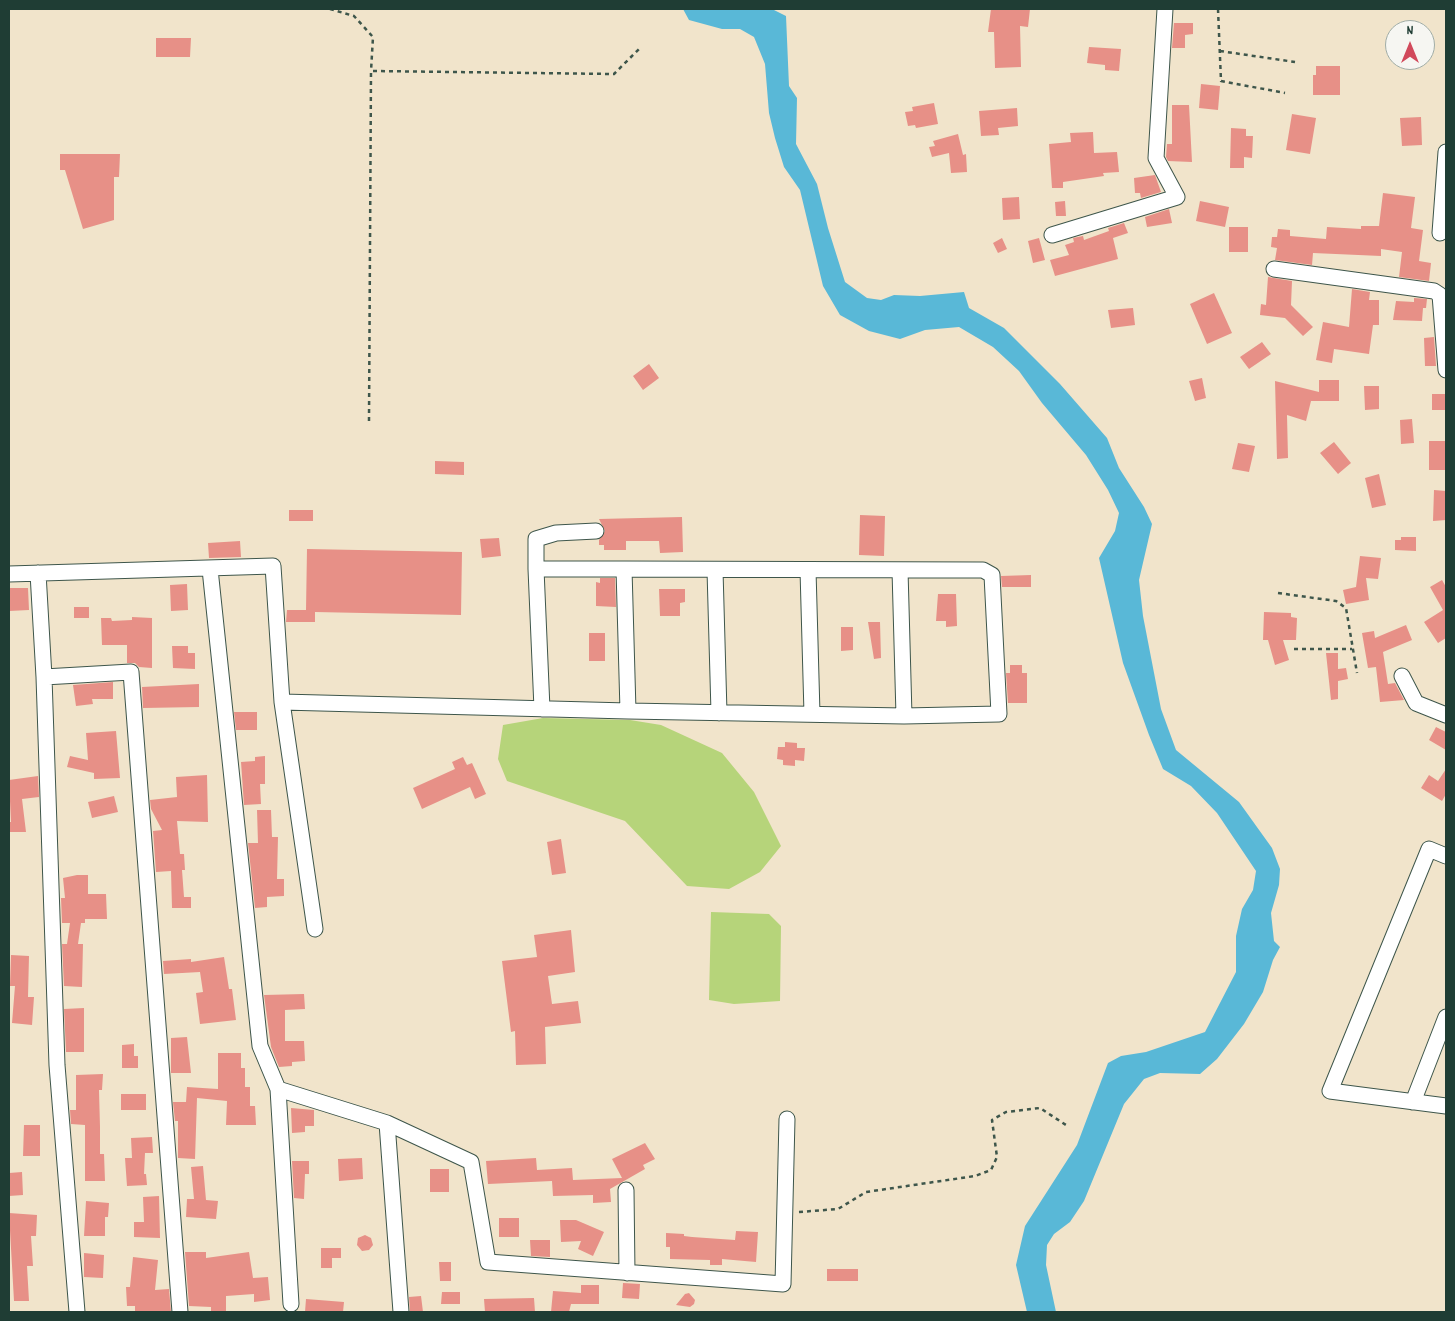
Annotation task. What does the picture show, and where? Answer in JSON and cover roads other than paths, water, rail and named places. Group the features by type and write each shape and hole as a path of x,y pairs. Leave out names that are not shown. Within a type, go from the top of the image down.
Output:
{"street":[{"path":"1052,235 1177,197 1156,158 1165,9"},
{"path":"1440,233 1446,152"},
{"path":"1274,269 1434,291 1440,296 1446,370"},
{"path":"542,709 536,539 556,533 596,532"},
{"path":"9,574 273,566 282,702 315,929"},
{"path":"210,569 260,1046 278,1089 291,1304"},
{"path":"282,702 719,713 904,716 999,714 992,575 983,570 536,569"},
{"path":"624,569 628,711"},
{"path":"715,570 719,713"},
{"path":"808,570 812,714"},
{"path":"900,570 904,716"},
{"path":"38,573 44,677 57,1065 77,1312"},
{"path":"44,677 131,672 180,1312"},
{"path":"1402,676 1416,703 1446,715"},
{"path":"1446,856 1429,849 1330,1091 1446,1106"},
{"path":"1413,1102 1446,1017"},
{"path":"278,1089 387,1123 471,1162 488,1262 783,1284 786,1119"},
{"path":"387,1123 401,1312"},
{"path":"626,1190 627,1273"}],"water":[{"path":"683,9 772,9 786,16 789,86 797,98 796,144 817,184 828,228 845,282 867,298 881,300 894,295 920,296 964,292 969,308 1004,328 1060,384 1107,438 1119,468 1144,507 1152,524 1139,580 1143,616 1161,709 1176,750 1239,802 1272,848 1280,869 1279,885 1271,913 1274,941 1280,947 1273,960 1263,992 1244,1024 1217,1059 1200,1074 1160,1073 1144,1079 1124,1104 1084,1201 1070,1222 1054,1234 1047,1245 1046,1265 1056,1312 1027,1312 1016,1265 1025,1226 1077,1145 1108,1063 1121,1056 1146,1052 1205,1032 1236,972 1236,936 1242,909 1253,890 1256,871 1217,813 1191,786 1163,769 1149,735 1123,663 1099,558 1115,531 1119,513 1108,490 1086,455 1042,403 1019,371 993,347 959,327 925,330 900,339 869,331 840,315 823,286 800,190 784,167 775,138 769,113 765,64 754,37 740,29 722,29 689,20"}]}
